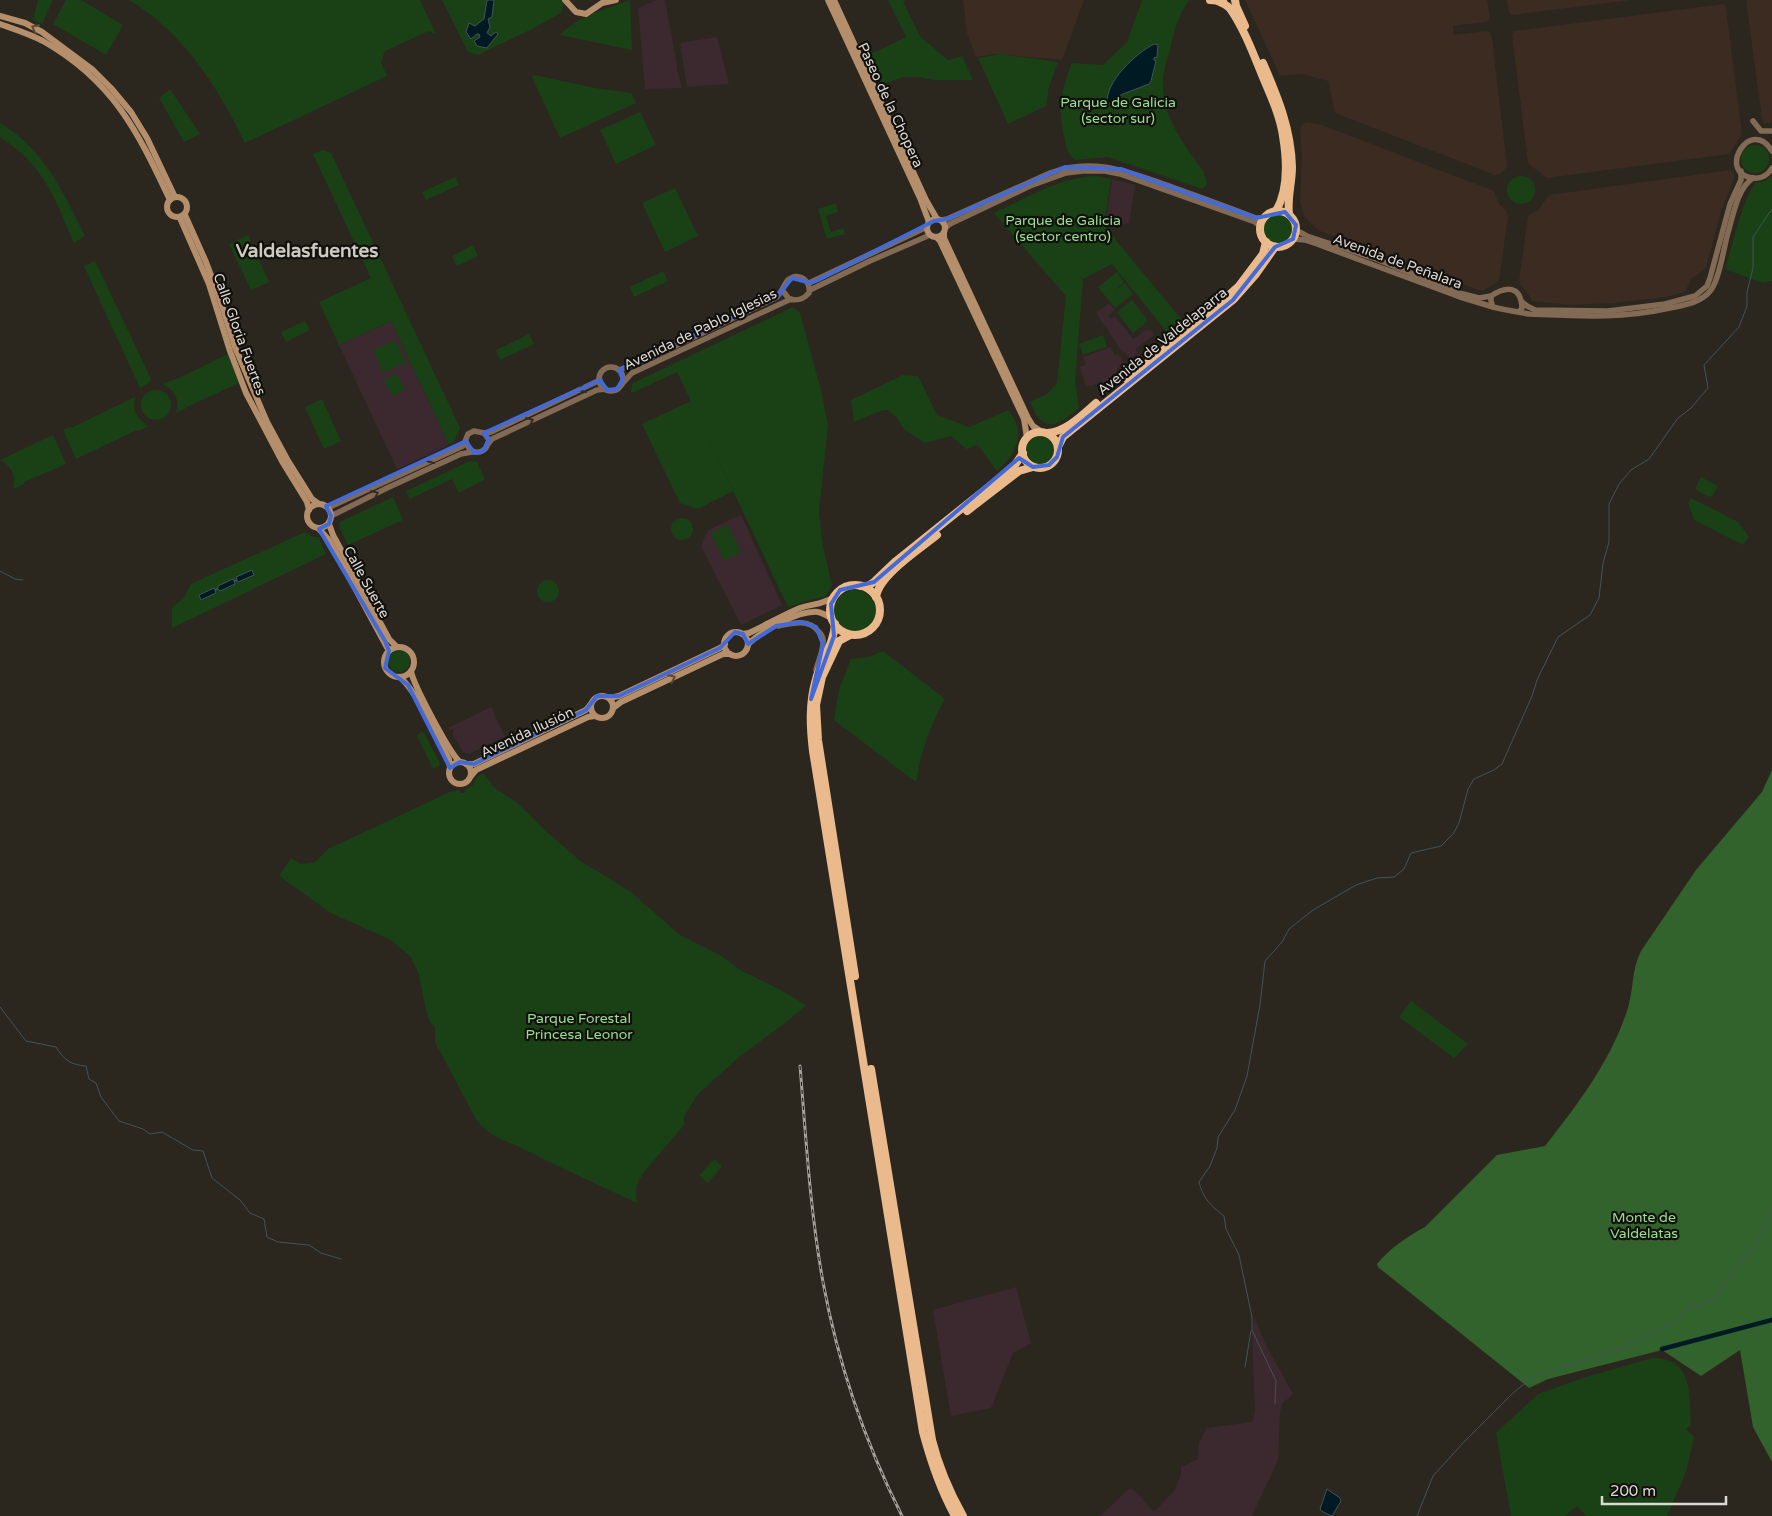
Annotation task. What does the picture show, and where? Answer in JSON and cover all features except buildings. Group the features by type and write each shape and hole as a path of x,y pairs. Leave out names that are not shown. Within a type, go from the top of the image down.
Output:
{"highway":[{"path":"1210,0 1222,1 1226,4 1244,33 1269,92 1283,135 1285,180 1283,196 1276,211"},
{"path":"1235,0 1271,82 1288,129 1292,170 1288,204 1289,214 1295,221 1296,230 1293,239 1285,246 1275,247 1266,242 1261,235 1260,226 1267,214 1276,211 1289,214"},
{"name":"Avenida de Valdelaparra","path":"1045,433 1057,432 1064,428 1229,296 1240,286 1263,254 1266,242"},
{"name":"Avenida de Valdelaparra","path":"1058,446 1063,437 1233,300 1251,280 1275,247"},
{"path":"876,597 877,591 896,568 1019,471 1034,466 1044,467 1054,462 1057,457 1058,446 1056,441 1045,433 1031,434 1024,442 1022,453 1015,465 896,561 874,582 868,586 847,587 840,590 834,598 830,611 834,636 816,677 811,699 810,723 813,751 923,1432 943,1494 955,1516"},
{"path":"1022,453 1024,459 1034,466"},
{"path":"833,621 844,633 850,635 859,635 873,628 878,621 880,605 870,590 861,586"},
{"path":"850,635 839,641 822,677 816,705 818,740 932,1440 938,1466 949,1492 963,1516"}],"main road":[{"path":"594,8 598,0"},
{"path":"567,1 572,9 578,13 586,14 602,3 616,0"},
{"name":"Paseo de la Chopera","path":"828,0 920,198 933,236"},
{"name":"Paseo de la Chopera","path":"834,0 926,200 933,214 939,219 944,231"},
{"path":"0,16 25,23 42,32 93,70 111,88 131,112 147,138 172,199 167,209 175,218 182,217 188,206 185,200 181,197 172,199"},
{"path":"0,24 42,41 86,71 119,106 138,135 172,199"},
{"name":"Calle Gloria Fuertes","path":"182,217 206,262 235,347 267,422 312,500 319,504"},
{"name":"Calle Gloria Fuertes","path":"182,217 209,284 230,351 246,393 283,463 307,502 309,510"},
{"path":"928,224 939,219"},
{"path":"1027,438 1023,417 944,250 933,236 944,231 944,238 1028,418 1033,426 1045,433"},
{"path":"319,504 326,506 332,516 329,524 319,528 314,527 308,521 309,510 319,504"},
{"name":"Calle Suerte","path":"329,524 333,535 389,639 396,647"},
{"name":"Calle Suerte","path":"319,528 329,540 389,651"},
{"path":"730,654 725,644 726,638 731,633 749,634 797,609 819,605 834,598"},
{"path":"725,644 618,696 609,698 603,695 597,696 590,705 591,711 595,716 602,718 608,716 613,708 621,702 723,654 740,655 746,651 748,644 756,636 798,615 810,612 823,613 833,621"},
{"path":"743,634 748,644"},
{"path":"399,676 406,675 411,671 414,665 414,658 411,652 405,648 396,647 389,651 384,661 385,668 389,673 399,676 406,681 449,759 450,768"},
{"path":"411,671 414,682 454,756 463,763 470,769 471,776 468,782 457,785 449,778 448,774 452,764 463,763"},
{"path":"609,698 613,708"},
{"name":"Avenida Ilusión","path":"463,763 474,764 586,710 590,705"},
{"name":"Avenida Ilusión","path":"471,776 476,770 588,717 595,716"}],"street":[{"path":"1753,121 1761,131 1772,133"},
{"path":"1763,142 1772,133"},
{"path":"1522,302 1535,310 1560,312 1608,311 1666,304 1695,296 1708,286 1730,204 1741,180 1736,161 1738,150 1748,142 1757,140 1772,149"},
{"path":"939,219 947,219 1065,167 1082,166 1106,166 1121,169 1256,218 1264,218"},
{"path":"1522,302 1522,308 1519,312 1529,314 1610,316 1660,310 1689,304 1701,299 1710,291 1716,281 1738,199 1747,183 1753,178 1765,176 1772,168"},
{"path":"944,231 950,224 1037,183 1066,173 1082,170 1120,174 1254,222 1260,226"},
{"path":"1740,172 1753,178"},
{"path":"809,283 928,224"},
{"name":"Avenida de Peñalara","path":"1296,230 1307,236 1350,250 1459,293 1479,298 1491,296 1508,288 1519,294 1522,302"},
{"path":"810,290 905,245 933,236"},
{"name":"Avenida de Peñalara","path":"1293,239 1311,242 1460,297 1519,312"},
{"path":"792,278 802,278 809,283 810,290 807,296 801,299 791,299 783,291 787,282 792,278"},
{"name":"Avenida de Pablo Iglesias","path":"619,370 758,307 783,291"},
{"path":"1491,296 1490,301 1494,307"},
{"name":"Avenida de Pablo Iglesias","path":"622,384 632,373 791,299"},
{"path":"332,516 460,454 483,451 492,439 596,390 614,390 622,384 623,379 619,370 613,367 607,368 601,373 600,380 602,386 606,389"},
{"path":"484,433 492,432 600,380"},
{"path":"326,506 333,505 463,446 471,432 478,430 484,433 487,436 488,444"},
{"path":"466,441 467,446 473,452"},
{"path":"776,626 804,622 816,627 823,637 824,644 811,686 811,699"}],"highlighted area":[{"path":"1065,167 1121,169 1256,218 1285,212 1296,225 1293,239 1275,247 1233,300 1063,437 1057,457 1049,465 1033,467 1019,458 874,582 840,590 831,604 834,636 811,699 823,644 816,627 801,622 776,626 748,644 743,634 735,632 720,648 619,696 597,696 586,710 474,764 460,762 450,768 408,685 385,668 389,651 385,641 319,529 329,524 331,516 326,506 466,441 474,453 483,451 489,440 484,433 600,380 607,390 617,389 623,379 619,370 777,297 792,278 811,283 934,221 947,219"}],"shaded area":[{"path":"657,0 665,0 677,72 682,88 645,89 638,8"},
{"path":"963,0 1084,0 1062,60 995,54 976,57 967,33"},
{"path":"1245,0 1487,0 1490,19 1485,22 1453,26 1454,35 1490,32 1507,167 1501,173 1495,175 1335,113 1328,81 1302,74 1280,76"},
{"path":"1507,0 1631,0 1513,15 1509,13"},
{"path":"1746,0 1772,0 1772,121 1769,123 1764,123 1762,119"},
{"path":"1724,4 1742,134 1729,154 1547,178 1530,165 1528,162 1512,35 1514,31"},
{"path":"717,37 729,84 687,87 680,43"},
{"path":"1307,122 1322,125 1494,191 1499,204 1506,211 1508,217 1499,281 1483,291 1476,289 1320,231 1309,222 1303,213 1300,201 1302,155 1300,129"},
{"path":"1730,170 1734,173 1734,178 1721,211 1706,268 1691,279 1685,292 1666,297 1572,305 1532,301 1521,286 1519,281 1528,216 1539,209 1549,195"},
{"path":"1112,179 1135,185 1129,224 1106,221"},
{"path":"1109,303 1115,310 1108,316 1110,319 1115,316 1133,339 1150,329 1154,335 1135,349 1142,358 1139,360 1135,355 1130,359 1125,352 1123,353 1096,313"},
{"path":"391,321 449,445 397,469 339,345"},
{"path":"1110,347 1115,355 1118,354 1125,363 1119,365 1118,372 1111,375 1113,382 1103,385 1102,382 1086,386 1080,367 1086,365 1083,357"},
{"path":"741,515 782,605 741,625 701,546 708,530"},
{"path":"491,707 505,737 469,754 463,752 452,733 454,732 453,729 450,730 448,728"},
{"path":"1016,1287 1031,1343 1013,1353 991,1408 951,1416 933,1310"},
{"path":"1254,1317 1266,1345 1293,1394 1283,1403 1280,1411 1278,1460 1252,1516 1100,1516 1130,1488 1153,1511 1157,1509 1174,1491 1181,1475 1181,1467 1198,1459 1199,1443 1207,1428 1252,1422 1255,1411 1252,1332"}],"green space":[{"path":"38,0 53,0 42,24 33,20"},
{"path":"66,0 81,0 123,25 106,55 53,24"},
{"path":"129,0 420,0 436,34 429,31 385,51 381,62 387,76 245,143 223,102 197,62 166,28"},
{"path":"442,0 565,1 561,13 478,55 468,52"},
{"path":"630,0 632,50 560,35 567,28 584,18"},
{"path":"888,0 906,0 903,2 920,36 948,60 962,56 973,80 935,80 920,77 903,77 882,84 867,56 906,37"},
{"name":"Parque de Galicia (sector sur)","path":"1142,0 1189,0 1175,30 1165,66 1163,86 1164,100 1174,126 1180,138 1204,172 1207,185 1202,189 1108,157 1075,160 1067,149 1062,125 1061,107 1065,82 1072,63 1103,65 1127,42"},
{"path":"1001,54 1058,62 1049,86 1046,106 1008,124 978,58"},
{"path":"534,75 595,88 631,93 636,103 560,138 532,77"},
{"path":"170,89 200,134 184,142 159,98"},
{"path":"640,112 656,145 616,164 600,130"},
{"path":"0,123 16,134 41,159 60,188 85,236 74,243 56,202 39,173 25,156 0,137"},
{"path":"1755,145 1765,149 1769,159 1765,169 1755,173 1745,169 1741,159 1745,149"},
{"path":"323,150 331,153 460,428 454,442 449,445 391,321 339,345 319,302 371,278 313,154"},
{"name":"Parque de Galicia (sector centro)","path":"1096,176 1111,179 1105,220 1115,239 1185,324 1170,336 1112,264 1083,279 1075,380 1079,408 1057,423 1045,423 1035,413 1030,402 1047,394 1057,383 1066,296 994,213 1056,184 1083,177"},
{"path":"1521,176 1531,180 1535,190 1531,200 1521,204 1511,200 1507,190 1511,180"},
{"path":"1772,176 1772,281 1763,283 1725,269 1741,213 1750,192 1755,183 1765,181"},
{"path":"455,177 459,185 426,200 422,192"},
{"path":"675,188 698,236 665,252 642,203"},
{"path":"836,203 838,212 826,216 831,232 843,228 845,234 827,239 818,209"},
{"path":"1278,214 1289,218 1293,229 1289,240 1278,244 1267,240 1263,229 1267,218"},
{"path":"248,235 269,282 251,290 229,244"},
{"path":"473,245 478,256 457,266 452,256"},
{"path":"95,261 151,379 150,382 140,388 84,266"},
{"path":"663,271 668,281 634,297 630,287"},
{"path":"1117,272 1124,282 1114,291 1125,283 1133,294 1115,308 1098,287"},
{"path":"1132,300 1148,321 1133,333 1117,312"},
{"path":"793,307 800,313 822,394 828,425 819,511 822,541 832,586 825,597 788,607 677,372 632,393 631,388 633,383"},
{"path":"305,321 310,330 286,342 281,332"},
{"path":"529,334 534,344 500,360 496,350"},
{"path":"1103,335 1107,347 1083,355 1079,344"},
{"path":"395,340 406,363 383,373 373,351"},
{"path":"228,354 239,383 176,413 176,396 163,384"},
{"path":"397,374 405,390 392,396 384,380"},
{"path":"903,375 918,376 937,415 969,427 1009,410 1017,424 1018,435 1013,453 1006,463 997,471 978,445 966,449 951,436 925,443 904,429 897,418 888,410 883,410 854,422 851,400"},
{"path":"156,390 167,394 171,405 167,416 156,420 145,416 141,405 145,394"},
{"path":"135,397 134,406 136,414 141,421 149,426 76,459 63,430 71,428"},
{"path":"322,399 341,441 324,449 305,407"},
{"path":"691,401 733,491 698,509 680,503 642,424"},
{"path":"53,435 66,464 24,482 24,484 13,489 14,476 8,465 0,460"},
{"path":"1040,435 1046,436 1054,444 1054,456 1046,464 1040,465 1034,464 1026,456 1025,450 1026,444 1034,436"},
{"path":"470,461 477,462 485,479 459,493 452,479 410,499 406,491"},
{"path":"1701,477 1718,486 1712,496 1709,497 1695,489"},
{"path":"393,497 403,520 348,545 339,526 340,522"},
{"path":"1691,498 1738,522 1749,537 1743,545 1694,520 1688,503"},
{"path":"682,518 690,521 693,529 690,537 682,540 674,537 671,529 674,521"},
{"path":"728,525 741,552 724,561 711,533"},
{"path":"305,532 313,537 319,537 326,554 172,628 172,607 183,599 191,584"},
{"path":"548,580 556,583 559,591 556,599 548,602 540,599 537,591 540,583"},
{"path":"859,590 867,593 873,599 876,611 873,623 867,629 851,632 843,629 837,623 834,607 837,599 843,593"},
{"path":"395,650 403,650 410,657 410,665 403,672 395,672 388,665 388,657"},
{"path":"883,651 945,699 927,739 916,782 834,720 839,690 851,659 869,657"},
{"path":"421,732 424,733 440,763 439,766 433,769 417,735"},
{"name":"Monte de Valdelatas","path":"1772,770 1772,1462 1753,1427 1740,1350 1701,1376 1662,1350 1548,1379 1529,1388 1378,1267 1377,1264 1399,1243 1425,1227 1497,1155 1545,1146 1592,1082 1612,1048 1627,1011 1641,951 1696,870 1762,792"},
{"name":"Parque Forestal Princesa Leonor","path":"484,774 495,788 515,801 579,860 631,892 680,935 720,955 742,971 806,1005 788,1021 739,1057 698,1094 683,1118 685,1124 643,1173 636,1187 637,1203 498,1138 487,1131 476,1119 435,1042 435,1027 430,1022 426,1011 419,975 411,957 391,940 331,913 279,876 291,858 301,864 315,862 328,849 450,792 460,790 460,793 465,793 465,789 473,785 477,776"},
{"path":"1411,1001 1468,1044 1454,1058 1399,1017"},
{"path":"714,1159 722,1166 708,1183 699,1176"},
{"path":"1652,1358 1676,1364 1682,1371 1689,1390 1690,1401 1691,1425 1686,1429 1694,1437 1686,1472 1667,1516 1586,1516 1577,1506 1565,1516 1511,1516 1496,1433 1538,1394 1583,1378"}],"water":[{"path":"487,0 494,0 492,17 488,19 490,27 487,33 491,36 496,32 498,34 487,48 477,46 474,41 480,37 479,34 471,39 466,32 469,23 475,26 484,19"},
{"path":"1154,44 1158,45 1157,57 1154,58 1156,61 1149,84 1119,96 1113,104 1107,103 1111,86 1116,77 1138,54"},
{"path":"252,570 254,575 238,582 237,580 234,581 237,579 236,577"},
{"path":"233,579 235,584 220,591 218,589 215,590 218,586"},
{"path":"214,588 216,593 201,600 199,595"},
{"path":"1327,1489 1340,1498 1341,1501 1332,1516 1320,1509"}],"waterway":[{"path":"1275,1404 1276,1381 1252,1330 1252,1317 1239,1255 1226,1229 1224,1216 1208,1201 1199,1182 1210,1166 1217,1148 1218,1137 1235,1110 1247,1076 1260,1005 1265,961 1282,942 1289,929 1313,910 1356,885 1377,878 1394,877 1404,869 1411,853 1441,846 1453,834 1459,823 1468,789 1474,779 1494,770 1502,764 1532,696 1537,680 1558,637 1590,615 1599,598 1603,563 1609,542 1609,504 1619,484 1631,470 1649,459 1678,418 1691,408 1708,388 1704,365 1739,327 1747,306 1747,292 1753,268 1753,237 1772,209"},
{"path":"0,571 15,579 23,580"},
{"path":"0,1007 26,1041 56,1047 68,1061 86,1066 89,1079 96,1083 101,1097 119,1121 143,1129 150,1134 162,1132 193,1150 203,1151 212,1178 240,1200 250,1213 264,1219 267,1237 278,1242 309,1245 321,1253 341,1259"},
{"path":"1417,1516 1433,1476 1513,1393 1534,1376 1617,1350 1679,1320 1690,1307 1714,1302 1730,1275 1752,1250 1772,1211"},
{"path":"1662,1349 1772,1320"},
{"path":"1245,1367 1251,1331"}],"railway":[{"path":"800,1066 815,1228 829,1313 854,1402 876,1460 902,1516"}],"district":[{"name":"Valdelasfuentes","path":"307,250"}]}
